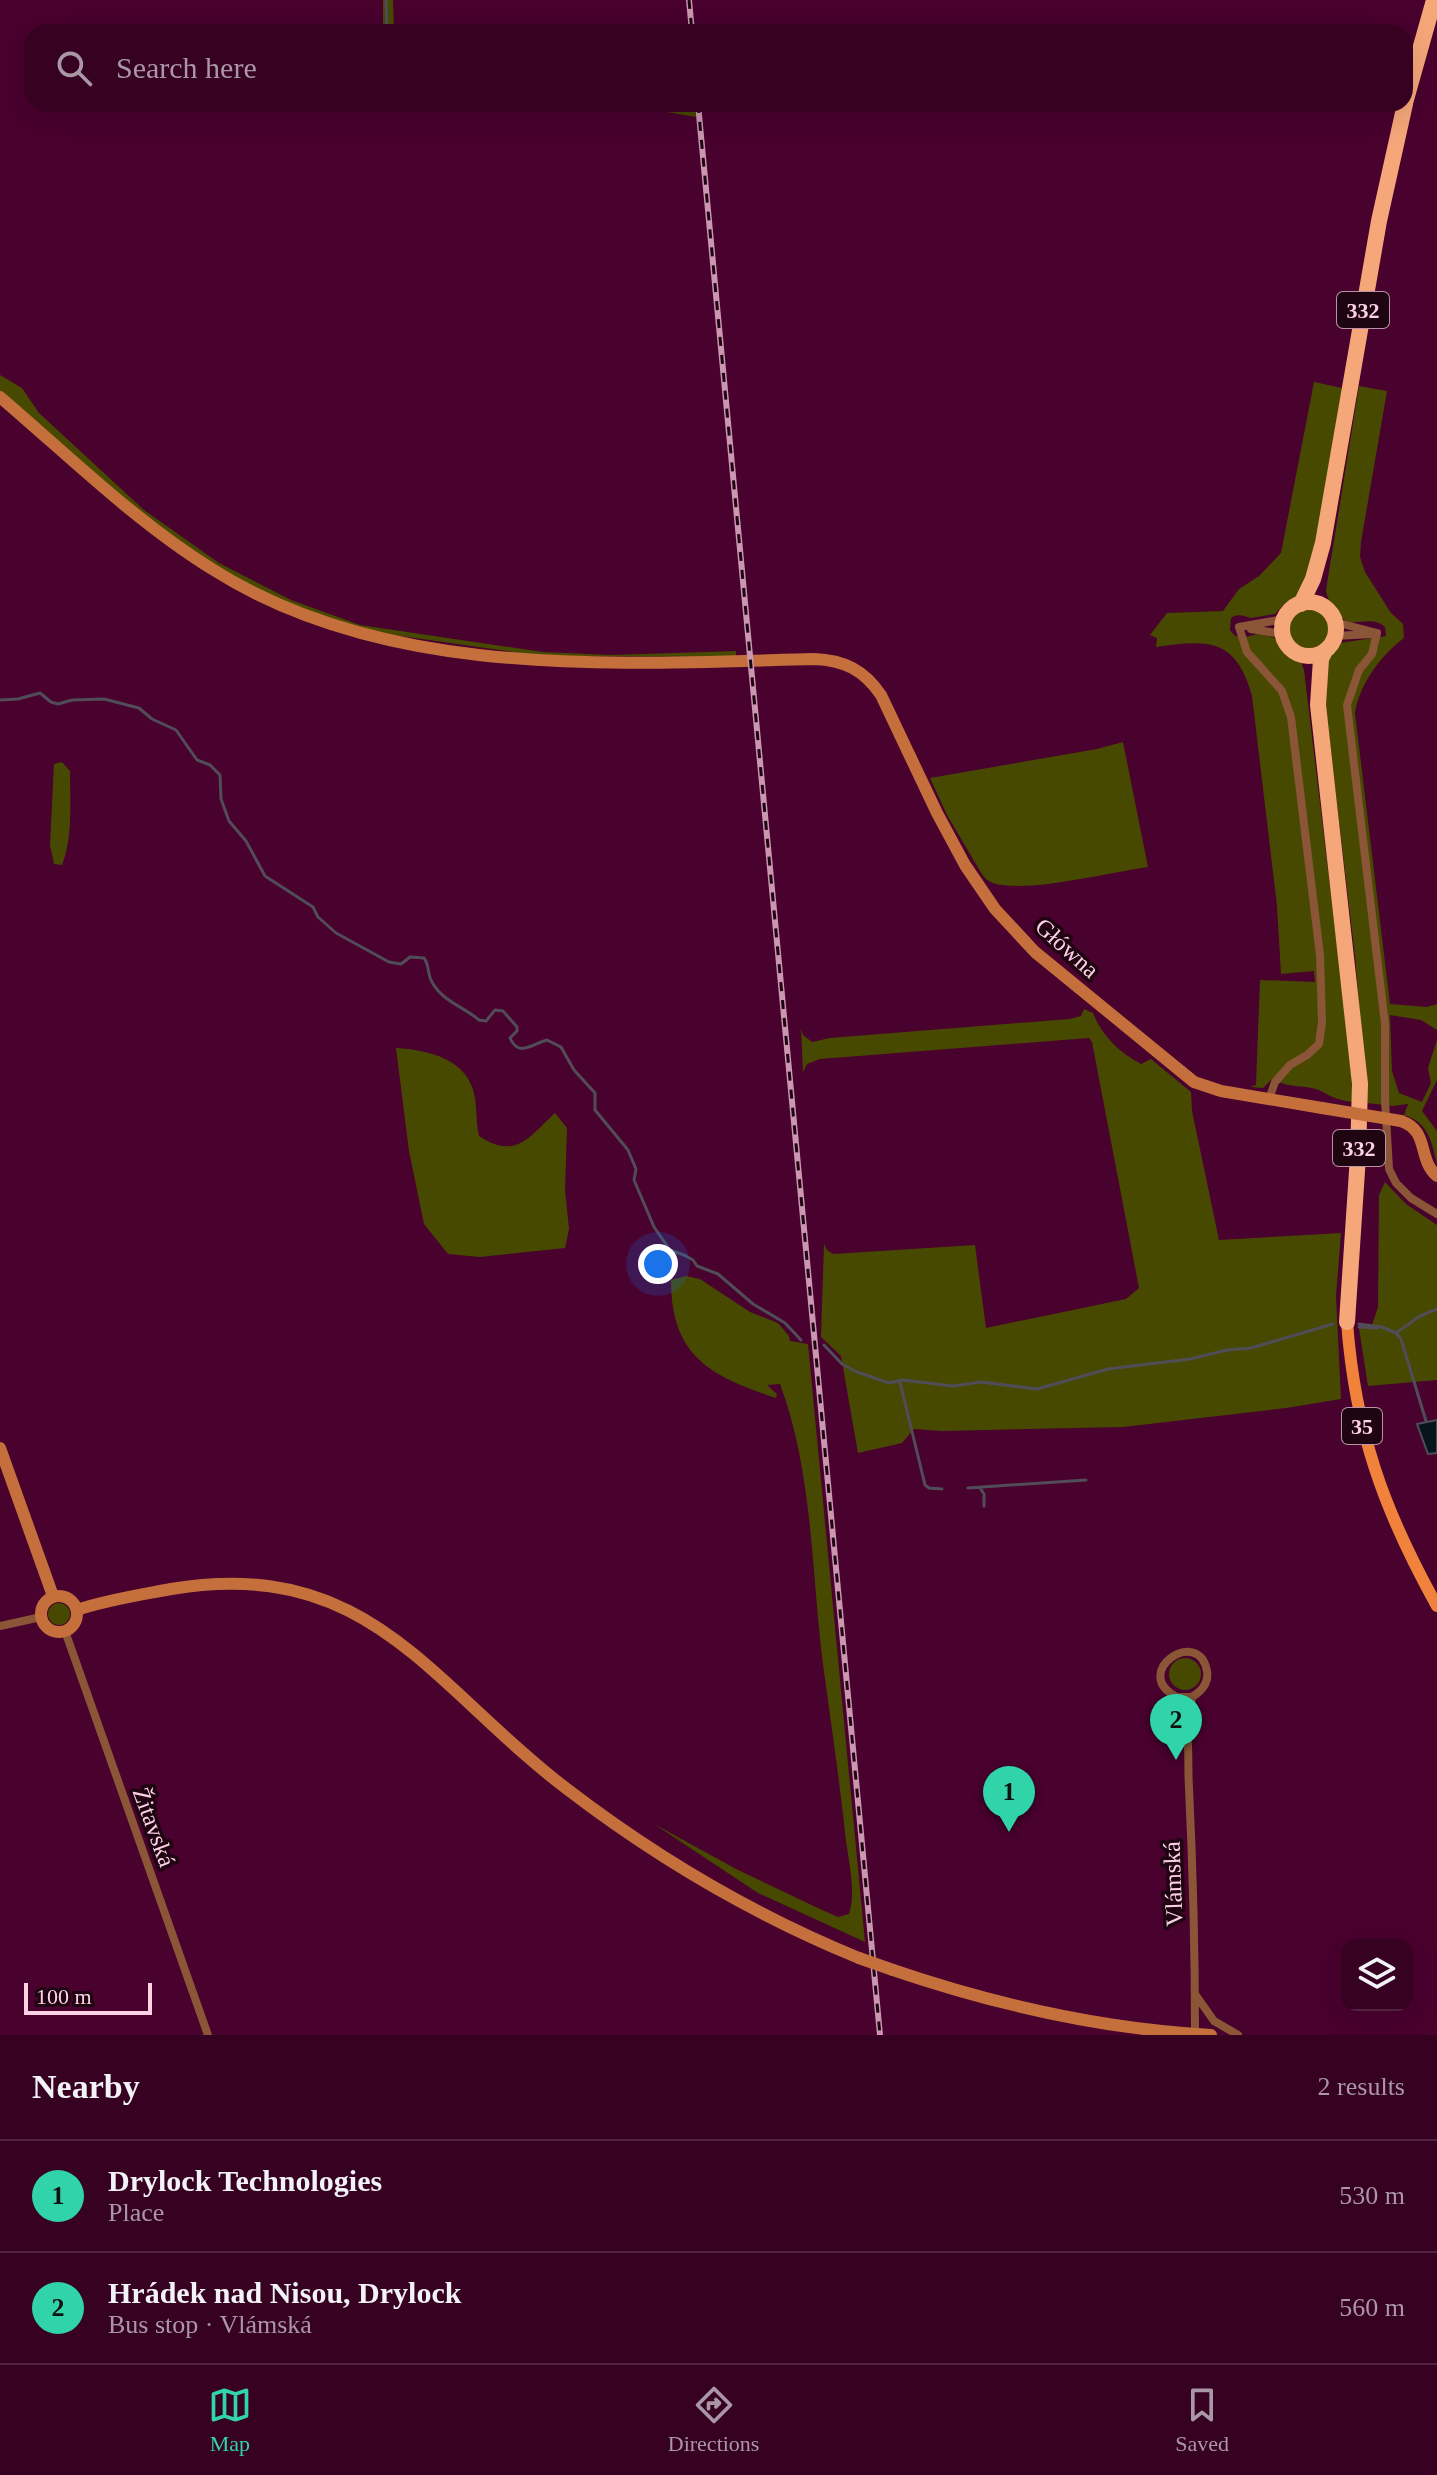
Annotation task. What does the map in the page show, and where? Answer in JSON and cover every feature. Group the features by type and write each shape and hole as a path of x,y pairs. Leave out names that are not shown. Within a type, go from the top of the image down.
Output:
{"highway":[{"name":"332","path":"1413,75 1434,0"},
{"name":"332","path":"1318,705 1304,661 1285,641 1283,626 1289,611 1301,604 1313,579 1323,543 1379,221 1403,112"},
{"name":"332","path":"1323,543 1325,607 1335,629 1321,659 1318,705 1360,1084 1347,1322"},
{"path":"1301,604 1313,602 1325,607"},
{"path":"1296,653 1312,656 1325,651"}],"main road":[{"name":"35","path":"1347,1322 1359,1411 1373,1466 1395,1527 1437,1606"}],"street":[{"name":"Główna","path":"0,397 165,537 223,576 304,617 360,635 508,657 601,662 833,660 863,673 881,695 965,865 995,909 1035,952 1184,1076 1208,1087 1412,1125 1420,1135 1429,1167 1437,1176"},
{"path":"1239,627 1283,626"},
{"path":"1239,627 1283,626"},
{"path":"1239,627 1247,652 1282,691 1291,717 1320,955 1322,1022 1319,1044 1290,1065 1275,1082 1269,1099"},
{"path":"1335,629 1377,633"},
{"path":"1335,629 1377,633"},
{"path":"1377,633 1372,654 1359,670 1347,705 1385,1024 1389,1169 1396,1183 1411,1198 1437,1214"},
{"path":"0,1448 53,1596"},
{"path":"77,1610 154,1592 227,1583 282,1586 326,1600 367,1620 409,1649 540,1767 618,1828 724,1894 814,1940 893,1970 984,1999 1093,2022 1211,2035"},
{"path":"53,1596 68,1598 77,1610 75,1623 65,1631 50,1629 41,1617 43,1605 53,1596"},
{"path":"0,1626 41,1617"},
{"name":"Žitavská","path":"65,1631 208,2035"},
{"path":"1177,1697 1192,1697 1204,1688 1206,1667 1197,1655 1183,1652 1169,1658 1162,1670 1164,1684 1181,1703 1186,1732"},
{"path":"1186,1732 1192,1697"},
{"name":"Vlámská","path":"1186,1732 1195,1903 1195,2034"},
{"path":"1195,1993 1214,2021 1238,2035"}],"shaded area":[{"path":"383,0 393,0 394,24 383,24"},
{"path":"667,112 696,112 696,117"},
{"path":"0,375 22,388 39,413 144,510 219,563 291,600 360,625 543,652 611,655 736,651 736,657 542,656 359,630 288,605 216,567 140,513 0,392"},
{"path":"1314,382 1342,388 1311,573 1300,597 1285,603 1275,614 1251,618 1234,616 1230,630 1235,636 1258,634 1273,637 1300,660 1304,670 1349,1045 1353,1102 1317,1089 1284,1084 1273,1078 1263,1088 1250,1087 1256,1085 1260,980 1315,982 1314,971 1281,974 1277,906 1252,696 1245,677 1237,662 1217,647 1190,643 1156,647 1157,638 1150,635 1167,613 1223,611 1239,589 1259,576 1281,553"},
{"path":"1359,386 1387,391 1360,557 1365,572 1391,613 1403,624 1404,638 1372,671 1355,713 1390,1004 1427,1007 1437,1004 1437,1030 1421,1020 1390,1015 1392,1071 1399,1093 1422,1102 1431,1083 1428,1068 1437,1040 1437,1080 1422,1111 1437,1131 1437,1164 1424,1128 1404,1115 1408,1104 1367,1103 1355,956 1323,684 1325,660 1340,643 1386,636 1385,627 1379,623 1352,622 1342,618 1326,590"},
{"path":"1309,608 1323,614 1329,628 1323,642 1309,648 1295,642 1289,628 1295,614"},
{"path":"1123,742 1148,867 1046,884 1007,886 993,883 980,871 947,815 930,778 1097,749"},
{"path":"62,762 70,771 70,806 68,843 62,865 54,864 50,845 54,764"},
{"path":"1084,1009 1093,1013 1106,1036 1125,1054 1141,1064 1151,1059 1191,1092 1192,1111 1219,1240 1341,1233 1336,1296 1341,1399 1123,1427 914,1429 902,1443 858,1453 841,1356 821,1337 824,1244 833,1254 975,1245 986,1328 1126,1299 1139,1288 1089,1038 820,1059 807,1064 803,1072 801,1028 803,1035 812,1042 1069,1019 1081,1016"},
{"path":"396,1048 434,1054 465,1074 475,1098 479,1136 492,1143 512,1146 521,1143 555,1113 567,1128 565,1190 569,1229 565,1248 480,1257 448,1254 424,1224 409,1151"},
{"path":"1385,1182 1406,1204 1437,1225 1437,1380 1368,1386 1359,1328 1371,1328 1378,1307 1379,1195"},
{"path":"686,1276 700,1279 750,1312 778,1323 790,1341 808,1344 865,1942 758,1893 654,1824 738,1870 820,1909 838,1917 849,1914 851,1878 824,1672 810,1526 791,1419 780,1384 767,1385 777,1394 776,1398 753,1390 714,1371 687,1345 678,1327 671,1280"},
{"path":"1437,1420 1437,1453 1428,1454 1417,1424"},
{"path":"59,1603 67,1606 70,1614 67,1622 59,1625 51,1622 48,1614 51,1606"},
{"path":"1185,1658 1196,1663 1201,1674 1196,1685 1185,1690 1174,1685 1169,1674 1174,1663"}],"waterway":[{"path":"386,0 387,24"},
{"path":"0,700 40,693 58,704 72,700 104,699 139,708 152,719 176,730 197,760 210,765 220,775 221,799 229,821 246,841 265,876 313,907 318,917 336,933 389,962 401,964 410,957 424,958 436,989 479,1020 486,1021 495,1010 503,1011 517,1027 510,1038 517,1047 526,1048 547,1040 561,1047 574,1070 595,1093 595,1110 628,1150 636,1169 634,1180 654,1227 670,1250 718,1274 753,1304 785,1323 801,1340"},
{"path":"1359,1324 1382,1327 1396,1333 1420,1316 1437,1309"},
{"path":"824,1345 842,1364 889,1383 902,1380 953,1386 981,1382 1037,1389 1108,1369 1251,1348 1333,1324"},
{"path":"1359,1327 1378,1328"},
{"path":"1396,1333 1401,1339 1426,1421"},
{"path":"900,1382 925,1485 942,1489"},
{"path":"968,1488 1086,1480"},
{"path":"980,1488 984,1494 984,1506"}],"railway":[{"path":"689,0 691,24"},
{"path":"699,112 880,2035"}],"place":[{"name":"Hrádek nad Nisou, Drylock","path":"1176,1760"},
{"name":"Drylock Technologies","path":"1009,1832"}]}
